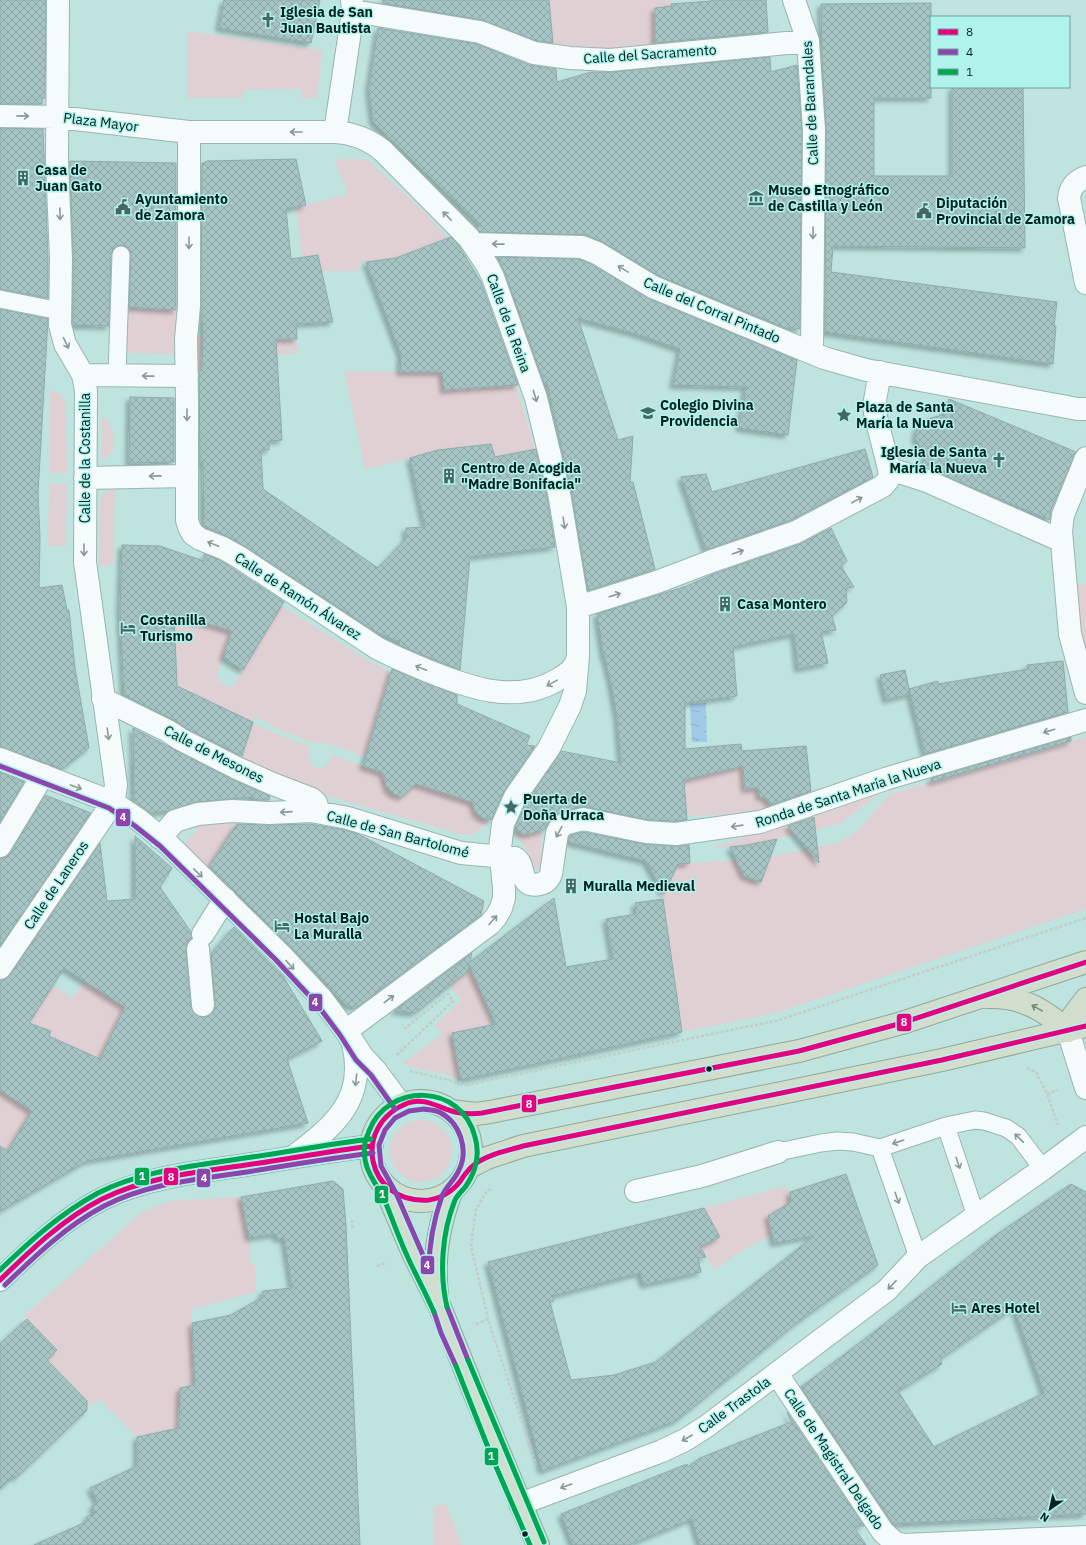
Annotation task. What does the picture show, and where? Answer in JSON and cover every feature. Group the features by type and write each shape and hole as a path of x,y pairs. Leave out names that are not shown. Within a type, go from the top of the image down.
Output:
{"highway":[{"path":"538,1545 440,1307 417,1261 384,1186 373,1166 372,1146 375,1134 382,1121 394,1109 409,1102 428,1102 451,1111 468,1114 490,1112 800,1050 902,1023 1086,962"},
{"path":"974,999 984,997 1000,997 1029,1004 1077,1028"},
{"path":"1077,1028 1073,1016 1086,999"},
{"path":"468,1168 486,1158 524,1146 942,1060 1077,1028"},
{"path":"384,1186 405,1198 420,1200 435,1198 452,1190 461,1181 468,1168 471,1158 471,1149 467,1132 458,1117 451,1111"},
{"path":"440,1307 436,1277 437,1250 442,1222 452,1190"}],"street":[{"name":"Plaza Mayor","path":"58,0 57,117 189,132 336,132 348,134 371,142"},
{"name":"Calle de Barandales","path":"794,0 808,41 814,130 812,353"},
{"path":"336,132 353,5"},
{"name":"Calle del Sacramento","path":"353,5 480,32 534,53 570,58 610,60 808,41"},
{"path":"0,116 57,117"},
{"name":"Calle de la Costanilla","path":"57,117 62,260 60,325 63,338 83,375 86,391 85,562 116,785 112,802"},
{"name":"Calle de Ramón Álvarez","path":"189,132 189,306 186,339 187,520 193,534 200,539 219,546 239,557 377,648 396,658 457,682 473,687 507,693 523,693 547,686 566,675 574,666 578,656"},
{"name":"Calle de la Reina","path":"349,1036 490,924 496,917 501,908 504,888 500,856 501,833 508,811 515,797 549,748 572,699 576,682 578,656 578,607 559,493 536,398 493,277 474,244 382,151 371,142"},
{"path":"1086,177 1074,184 1068,198 1086,283"},
{"name":"Calle del Corral Pintado","path":"474,244 582,247 597,253 654,287 812,353"},
{"path":"812,353 852,366 880,372 1078,409 1086,409"},
{"path":"578,607 657,582 796,532 886,483 889,477 890,469 874,406 880,372"},
{"path":"83,375 187,376"},
{"path":"1086,458 1063,515 1061,531 1070,638 1086,693"},
{"path":"890,469 927,481 1062,541"},
{"path":"85,478 187,476"},
{"name":"Calle de Mesones","path":"103,699 168,731 180,739 237,768 312,799 316,803 319,812"},
{"name":"Ronda de Santa María la Nueva","path":"500,856 511,857 519,860 523,877 526,881 534,884 540,884 546,882 550,878 557,833 565,824 577,820 590,820 632,830 668,834 688,833 749,825 770,820 885,779 1086,720"},
{"path":"0,759 112,802 139,820 160,838 225,899 326,1004 401,1105"},
{"path":"0,846 43,775"},
{"name":"Calle de Laneros","path":"0,968 112,802"},
{"name":"Calle de San Bartolomé","path":"160,838 175,821 198,814 232,811 269,813 304,811 319,812 348,818 461,853 500,856"},
{"path":"203,1005 200,941 225,899"},
{"path":"1077,1028 1086,1088"},
{"path":"293,1157 325,1131 348,1104 355,1086 356,1073 356,1059 349,1036"},
{"name":"Calle Trastola","path":"520,1504 674,1445 718,1418 887,1290 918,1257 1086,1137"},
{"path":"0,1280 40,1242 64,1224 101,1200 125,1189 159,1179 293,1157 372,1146"},
{"path":"636,1191 702,1176 778,1152"},
{"name":"Calle de Magistral Delgado","path":"777,1374 883,1532 894,1542 903,1545 1086,1537"}],"lane":[{"path":"117,375 121,255"},
{"path":"0,299 60,311"},
{"path":"778,1152 821,1142 837,1141 853,1142 880,1148 946,1126 975,1120 988,1122 1006,1128 1018,1136 1043,1169"},
{"path":"946,1126 976,1216"},
{"path":"880,1148 918,1257"}],"path":[{"path":"406,1071 438,1077 466,1085 779,1020 1086,918"},
{"path":"394,1058 453,1001 448,994 405,1028 402,1024"},
{"path":"1021,1066 1036,1072 1047,1094 1067,1152"},
{"path":"493,1187 487,1191 476,1209 472,1246 488,1319 521,1417 538,1474 551,1492"},
{"path":"352,1220 352,1228"},
{"path":"377,1266 386,1263"}],"shaded area":[{"path":"549,0 671,0 672,6 655,8 655,47 608,52 533,44 533,29 552,30"},
{"path":"187,31 322,50 317,98 302,98 301,89 244,90 244,98 187,98"},
{"path":"334,159 367,159 422,209 448,238 395,258 359,263 359,271 321,271 318,255 302,257 296,207 348,194"},
{"path":"128,307 175,310 175,354 127,353"},
{"path":"203,336 203,340 297,339 297,354 212,357 211,370 194,371 193,337"},
{"path":"441,352 444,390 516,385 535,449 495,457 491,444 438,450 365,470 344,371 425,372"},
{"path":"50,390 61,395 66,404 67,473 50,473"},
{"path":"102,415 107,420 113,432 114,445 108,457 102,461"},
{"path":"49,483 67,484 66,546 48,546"},
{"path":"109,490 115,490 113,564 99,567 100,501 103,493"},
{"path":"1078,584 1086,584 1086,646 1079,633"},
{"path":"282,606 371,662 391,672 366,757 333,745 311,742 278,729 256,717 253,722 204,699 184,732 149,714 170,674 177,672 174,614 232,631 216,679 232,688"},
{"path":"253,722 275,733 310,747 310,760 312,765 316,768 325,766 329,762 332,755 388,775 399,796 408,791 414,783 475,802 478,814 489,820 474,834 460,834 313,792 239,763"},
{"path":"1086,737 1086,909 776,1013 682,1032 660,881 670,880 675,872 676,864 737,860 744,876 755,881 761,879 767,865 768,857 837,843 855,833 890,794"},
{"path":"743,766 745,789 758,788 760,797 764,797 771,807 768,813 687,816 684,780"},
{"path":"887,788 843,822 814,831 747,845 708,849"},
{"path":"240,819 208,870 183,846 202,823"},
{"path":"541,826 542,865 541,868 535,870 530,864 526,849 516,836 517,831 527,834 536,831"},
{"path":"6,964 47,989 49,984 73,998 84,982 132,1011 121,1044 109,1040 101,1057 90,1055 49,1036 51,1031 2,1012 1,985"},
{"path":"471,968 487,1005 492,1025 452,1033 461,1080 441,1073 413,1068 403,1063 442,1034 435,1025 461,1000 450,985"},
{"path":"0,1090 35,1112 8,1151 0,1146"},
{"path":"421,1120 433,1123 443,1129 449,1139 452,1151 449,1163 443,1173 433,1179 421,1182 409,1179 399,1173 393,1163 390,1151 393,1139 399,1129 409,1123"},
{"path":"785,1186 790,1192 791,1202 768,1216 772,1235 740,1252 714,1270 700,1247 720,1237 704,1208"},
{"path":"241,1197 251,1249 249,1249 251,1264 255,1264 256,1292 191,1309 195,1385 180,1389 179,1428 137,1437 99,1399 92,1406 47,1360 57,1350 24,1316 141,1213 169,1201"},
{"path":"446,1504 462,1545 434,1545 433,1507"}],"water":[{"path":"706,703 707,742 692,742 690,704"}],"building":[{"path":"0,0 46,0 45,98 42,98 42,104 0,104"},
{"name":"Iglesia de San Juan Bautista","path":"224,0 320,0 311,43 219,28"},
{"path":"383,0 549,0 553,43 537,41 482,20 382,3"},
{"path":"711,0 766,0 768,32 655,43 655,8 672,6 671,4"},
{"name":"Diputación Provincial de Zamora","path":"931,3 931,98 874,98 874,176 952,176 952,88 1023,88 1025,248 833,246 831,272 1057,302 1054,326 1056,326 1053,364 825,332 826,130 821,4"},
{"path":"378,28 477,44 529,65 556,69 557,82 591,72 611,72 770,57 771,72 797,65 802,130 800,329 788,327 788,329 659,276 603,242 587,235 480,232 476,227 481,226 373,122 369,88"},
{"path":"0,128 43,129 48,298 0,289"},
{"path":"296,159 306,205 286,209 291,259 318,255 333,322 296,324 297,339 276,339 282,440 269,441 269,450 261,450 263,489 378,568 406,539 406,528 425,527 410,458 438,450 491,444 495,457 536,449 547,496 555,547 470,557 460,670 399,645 400,642 376,632 246,547 229,537 204,526 203,462 200,462 199,371 202,370 203,336 201,311 202,163 207,161"},
{"name":"Ayuntamiento de Zamora","path":"70,161 176,163 176,310 129,307 131,255 127,247 121,245 113,249 111,255 109,326 73,325 73,258"},
{"path":"451,237 459,246 481,282 518,385 444,390 442,372 400,372 401,355 366,262 396,258"},
{"path":"497,257 579,259 591,264 648,298 797,360 788,435 739,428 746,387 673,385 680,349 640,335 578,318 618,440 633,436 630,482 633,482 655,569 589,590 571,490 547,383 544,383 505,273"},
{"path":"0,309 48,319 38,493 40,538 39,588 62,585 67,610 69,610 75,668 89,748 62,769 0,747"},
{"path":"130,397 174,398 174,462 129,463"},
{"name":"Iglesia de Santa María la Nueva","path":"949,399 1076,452 1051,510 1050,520 921,466 926,456 915,438 917,429 921,422 943,415"},
{"path":"865,449 873,477 791,520 706,550 681,477 706,474 712,492"},
{"path":"831,528 847,561 841,566 854,587 846,588 847,602 832,616 836,630 821,632 828,663 798,669 794,634 733,647 737,696 685,703 685,749 741,744 742,751 806,746 811,791 771,805 764,797 760,797 758,788 745,789 743,766 684,780 687,820 648,820 580,807 557,814 549,821 545,829 530,834 523,834 517,831 515,827 526,803 561,751 621,763 617,716 603,651 597,614 687,586 716,573 800,544"},
{"path":"122,545 160,546 204,561 204,554 218,559 284,602 243,670 223,657 232,631 174,614 177,686 253,722 242,756 124,695 120,610"},
{"path":"1063,661 1068,712 925,754 909,689 938,681 938,684 1028,669 1027,665"},
{"path":"392,669 457,695 457,704 530,736 526,745 535,746 505,790 491,820 481,818 476,813 472,802 416,784 402,797 393,794 387,788 383,773 363,766"},
{"path":"905,670 910,694 886,700 880,675"},
{"path":"133,728 231,779 270,796 269,800 253,800 254,797 197,802 169,811 151,813 134,802"},
{"path":"1071,737 1071,741 932,782 931,778"},
{"path":"0,772 24,782 0,822"},
{"path":"45,795 91,813 0,946 0,858 6,857 11,852"},
{"path":"814,817 819,863 788,826"},
{"path":"237,824 310,824 345,830 358,834 484,901 481,915 357,1007 347,1006 290,946 209,867"},
{"path":"583,832 645,844 675,846 689,845 690,863 678,864 664,894 646,861 569,842 569,837 571,835"},
{"path":"135,836 172,868 160,887 191,932 192,938 187,943 186,950 191,1006 193,1012 198,1016 204,1017 210,1015 214,1011 215,1004 211,954 234,927 283,976 322,1041 287,1059 308,1123 87,1161 0,1211 0,1146 8,1151 32,1111 0,1090 0,980 6,979 10,975 100,843 107,901 135,899","holes":["64,968 125,1007 100,1059 49,1036 51,1031 29,1023"]},
{"path":"777,839 761,882 744,876 730,847"},
{"path":"554,898 566,967 613,959 606,919 636,914 635,903 663,899 682,1032 461,1080 452,1033 496,1024 469,965 468,971 415,1013 394,1011 472,953 470,962"},
{"path":"846,1174 878,1265 798,1322 676,1421 542,1471 488,1262 704,1208 720,1237 700,1247 706,1257 698,1258 701,1272 644,1285 640,1273 553,1296 554,1301 550,1302 571,1380 614,1375 656,1362 814,1236 774,1243 768,1216 791,1202 790,1192"},
{"path":"333,1181 343,1189 346,1226 360,1545 34,1545 88,1521 86,1517 95,1513 92,1506 98,1503 90,1488 137,1466 137,1437 179,1428 180,1388 195,1385 192,1323 231,1315 261,1298 263,1291 292,1288 284,1238 277,1239 276,1234 249,1238 241,1197"},
{"path":"1071,1184 1086,1192 1086,1514 893,1524 801,1387 874,1332 996,1235","holes":["1014,1308 1044,1393 934,1447 898,1391 942,1364 940,1359"]},
{"path":"27,1319 57,1350 47,1360 87,1401 87,1410 16,1478 14,1476 0,1489 0,1344"},
{"path":"787,1412 864,1526 853,1526 866,1545 700,1545 692,1519 629,1545 573,1545 561,1514 687,1464 688,1467 700,1458 791,1422"}],"transit line":[{"name":"4","path":"0,766 109,808 160,846 276,960 316,1003 340,1035 356,1060 371,1075 395,1109"},
{"name":"8","path":"1086,962 902,1023 799,1051 482,1113 458,1113 420,1101 408,1103 390,1114 378,1128 373,1145 373,1162 379,1177 391,1190 408,1198 429,1200 444,1195 453,1189 470,1169 480,1161 498,1153 523,1146 942,1060 1086,1026"},
{"name":"1","path":"434,1312 406,1253 385,1201 370,1174 365,1160 365,1140 378,1115 392,1104 407,1097 424,1095 441,1098 456,1106 467,1119 475,1137 477,1150 475,1168 466,1186 455,1200 447,1225 443,1253 443,1280 447,1307"},
{"name":"4","path":"424,1109 439,1112 452,1122 461,1137 463,1145 462,1162 455,1177 442,1196 434,1223 429,1269 396,1193 381,1166 379,1145 385,1130 395,1118 409,1111 424,1109"},
{"name":"1","path":"0,1270 34,1238 71,1209 115,1185 170,1170 371,1139"},
{"name":"8","path":"0,1280 36,1246 74,1216 102,1199 137,1185 172,1176 372,1146"},
{"name":"4","path":"5,1285 64,1232 90,1214 121,1198 174,1183 373,1153"},
{"name":"4","path":"447,1307 468,1360"},
{"name":"4","path":"434,1312 441,1333 456,1366"},
{"name":"1","path":"468,1360 544,1542"},
{"name":"1","path":"456,1366 491,1455 530,1545"}],"place":[{"name":"Iglesia de San Juan Bautista","path":"268,20"},
{"name":"Casa de Juan Gato","path":"23,178"},
{"name":"Museo Etnográfico de Castilla y León","path":"756,198"},
{"name":"Ayuntamiento de Zamora","path":"123,207"},
{"name":"Diputación Provincial de Zamora","path":"924,211"},
{"name":"Colegio Divina Providencia","path":"648,413"},
{"name":"Plaza de Santa María la Nueva","path":"844,415"},
{"name":"Iglesia de Santa María la Nueva","path":"999,460"},
{"name":"Centro de Acogida \"Madre Bonifacia\"","path":"449,476"},
{"name":"Casa Montero","path":"725,604"},
{"name":"Costanilla Turismo","path":"128,628"},
{"name":"Puerta de Doña Urraca","path":"511,807"},
{"name":"Muralla Medieval","path":"571,886"},
{"name":"Hostal Bajo La Muralla","path":"282,926"},
{"name":"Ares Hotel","path":"959,1308"}]}
